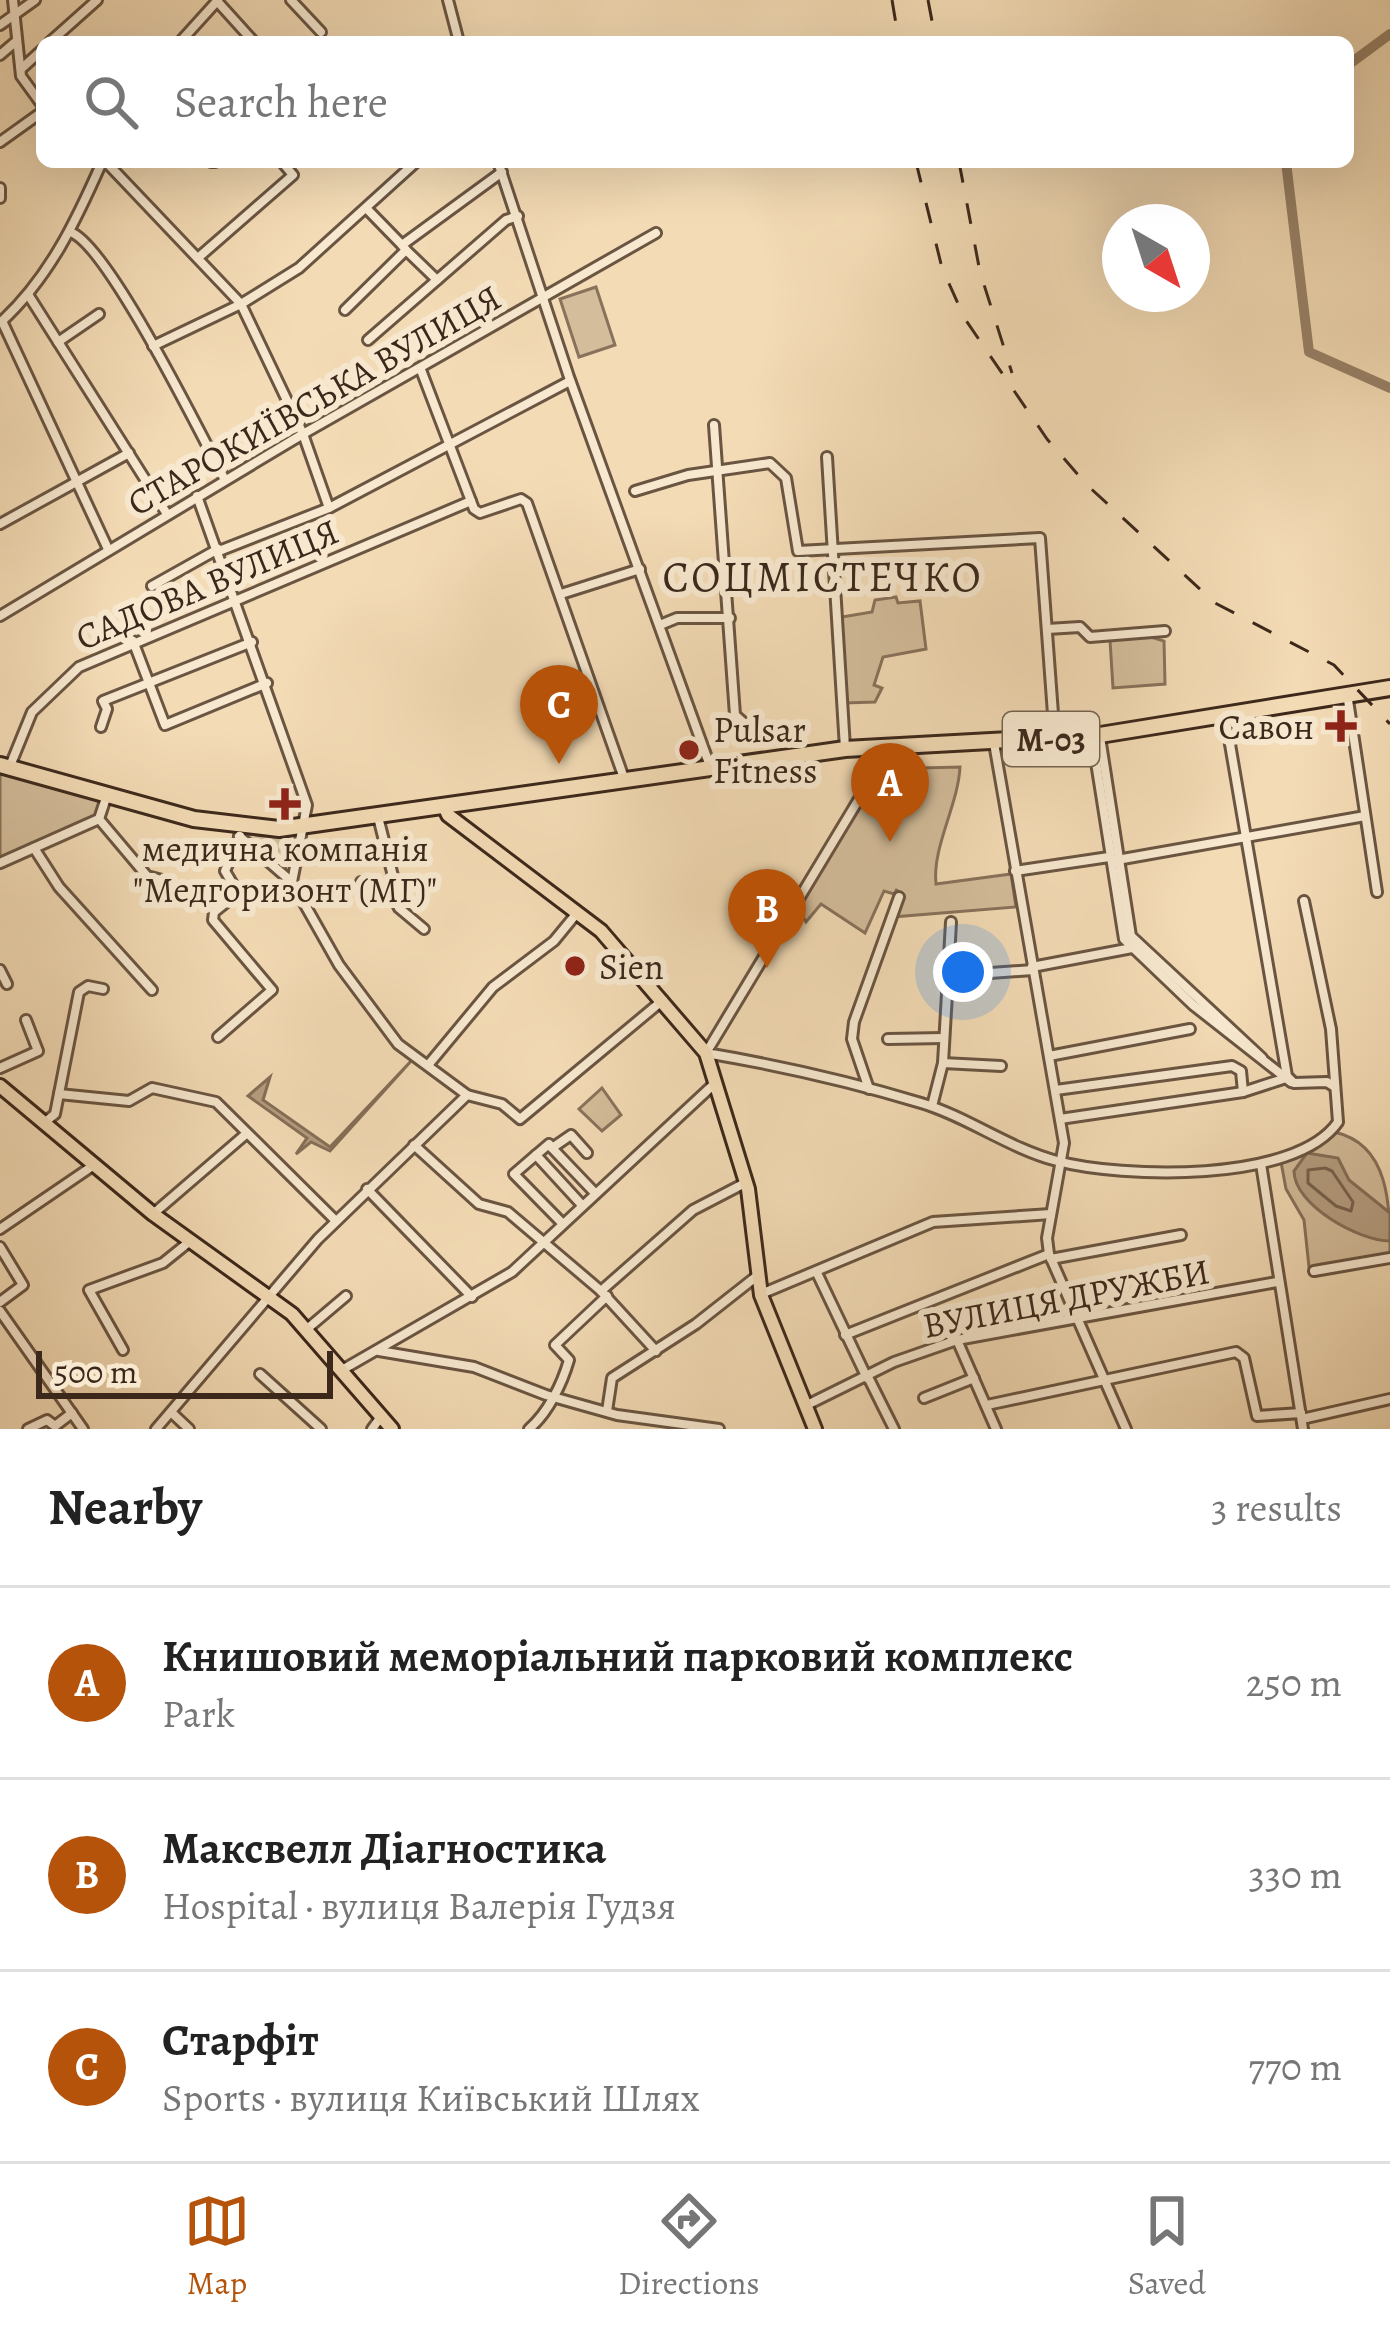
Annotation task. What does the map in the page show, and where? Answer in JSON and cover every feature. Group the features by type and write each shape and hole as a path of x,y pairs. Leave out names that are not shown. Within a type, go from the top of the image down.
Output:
{"highway":[{"name":"М-03","path":"5,767 241,832 845,751 1096,737 1390,691"},
{"name":"М-03","path":"1225,717 1390,691"}],"main road":[{"path":"445,808 448,815 577,913 664,998 706,1053 712,1086 746,1183 760,1294 815,1429"},
{"path":"0,1086 153,1214 269,1296 307,1329 376,1423 392,1429"}],"street":[{"path":"13,0 20,70 36,102"},
{"path":"0,25 35,0"},
{"path":"57,36 97,0"},
{"path":"292,0 321,32"},
{"path":"448,0 457,36"},
{"path":"186,36 218,1 249,36"},
{"path":"0,55 15,42"},
{"path":"20,70 36,55"},
{"path":"0,142 36,113"},
{"path":"101,168 70,232 29,296 1,322 108,550"},
{"path":"110,168 241,304 303,434 329,508"},
{"path":"199,257 292,175 287,168"},
{"path":"153,346 241,304 299,268 410,168"},
{"path":"345,310 404,248 499,168"},
{"path":"500,168 570,381 711,768"},
{"path":"0,188 0,198"},
{"path":"367,209 436,280"},
{"path":"368,340 506,220 518,217"},
{"path":"70,232 94,253 153,346 225,480"},
{"name":"СТАРОКИЇВСЬКА ВУЛИЦЯ","path":"0,616 197,496 656,232"},
{"path":"29,296 167,514"},
{"path":"58,342 99,314"},
{"path":"421,370 480,513 521,499 527,503 626,781"},
{"path":"152,586 218,550 329,508 570,381"},
{"path":"714,425 736,715 744,723"},
{"path":"0,524 129,453"},
{"path":"827,457 845,751"},
{"path":"635,491 716,470 770,463 780,467 792,508 795,548 832,551 1040,538 1055,740"},
{"path":"197,496 307,805 292,882"},
{"name":"САДОВА ВУЛИЦЯ","path":"5,767 46,694 79,667 472,502"},
{"path":"561,594 640,569"},
{"path":"660,626 677,618 730,618"},
{"path":"1047,629 1080,627 1090,638 1165,631"},
{"path":"134,641 162,723 267,683"},
{"path":"101,727 107,709 103,701 252,642"},
{"path":"1348,700 1377,892"},
{"path":"1225,717 1283,1078"},
{"path":"1096,737 1134,946 1237,1029 1283,1078"},
{"path":"994,744 1064,1143 1051,1214 1050,1256 1127,1429"},
{"path":"878,751 871,779 706,1053 932,1106 981,1133 1058,1161 1118,1172 1186,1174 1261,1164 1336,1126 1331,1029 1304,901"},
{"path":"0,863 99,819 107,796"},
{"path":"1015,871 1365,816"},
{"path":"378,817 395,884 392,894"},
{"path":"99,819 147,876 162,880"},
{"path":"218,1036 272,990 213,920 214,912 238,893 225,868 241,832 292,882 365,1004 398,1044 467,1095 502,1104 520,1118 664,998"},
{"path":"34,848 59,887 152,990"},
{"path":"361,883 392,894 424,929"},
{"path":"868,1089 852,1039 854,1022 899,897"},
{"path":"429,1064 493,987 563,932 577,913"},
{"path":"932,1106 943,1063 950,922"},
{"path":"948,976 1032,969 1134,946"},
{"path":"0,970 8,984"},
{"path":"44,1123 56,1114 76,999 83,988 103,989"},
{"path":"0,1068 38,1051 26,1020"},
{"path":"1049,1056 1190,1029"},
{"path":"888,1039 944,1037"},
{"path":"943,1063 1001,1066"},
{"path":"1056,1090 1232,1066 1241,1072 1243,1092"},
{"path":"1060,1119 1243,1092 1283,1078 1327,1082 1336,1088"},
{"path":"340,1371 512,1272 712,1086"},
{"path":"59,1094 129,1101 152,1088 216,1102 337,1220"},
{"path":"157,1429 337,1220 467,1095"},
{"path":"153,1214 246,1134"},
{"path":"552,1148 571,1135 587,1153"},
{"path":"414,1144 479,1204 508,1212 604,1294 656,1351"},
{"path":"561,1222 514,1174 548,1144 594,1192"},
{"path":"536,1155 580,1204"},
{"path":"0,1229 95,1164"},
{"path":"1261,1164 1276,1282 1302,1420"},
{"path":"529,1429 568,1360 555,1346 693,1210 746,1183"},
{"path":"368,1189 472,1297"},
{"path":"760,1294 933,1222 1051,1214"},
{"path":"845,1335 1050,1256 1181,1235"},
{"path":"122,1348 89,1290 163,1263 190,1240"},
{"path":"0,1247 22,1285 0,1302"},
{"path":"1314,1271 1390,1258"},
{"path":"817,1273 894,1429"},
{"path":"607,1411 612,1378 758,1275"},
{"name":"ВУЛИЦЯ ДРУЖБИ","path":"804,1406 957,1340 1276,1282"},
{"path":"307,1329 346,1296"},
{"path":"0,1311 83,1429"},
{"path":"957,1340 996,1429"},
{"path":"379,1351 474,1367 550,1397 607,1411 718,1429"},
{"path":"987,1405 1236,1352 1244,1358 1257,1416 1302,1420 1390,1399"},
{"path":"260,1374 321,1429"},
{"path":"924,1398 974,1378"},
{"path":"28,1429 47,1420 55,1426 72,1413"},
{"path":"172,1413 189,1429"}],"shaded area":[{"path":"596,287 615,345 579,357 560,299"},
{"path":"896,597 898,603 920,601 926,649 883,657 874,685 882,688 875,702 845,703 842,617 872,612 875,600"},
{"path":"1144,635 1164,641 1165,684 1113,688 1110,640"},
{"path":"960,767 938,856 936,884 1011,874 1016,907 892,917 897,889 894,894 884,891 865,933 821,904 806,922 796,905 879,769"},
{"path":"0,770 100,799 97,817 0,859"},
{"path":"248,834 289,835 285,873 247,836"},
{"path":"602,1088 621,1115 602,1131 579,1109"},
{"path":"1334,1132 1366,1149 1376,1163 1387,1198 1390,1255 1316,1270 1309,1267 1304,1220 1286,1189 1281,1162"}],"water":[{"path":"412,1060 330,1151 311,1142 296,1154 307,1138 248,1096 270,1077 263,1100 330,1147"},
{"path":"1307,1153 1338,1158 1349,1180 1390,1213 1390,1241 1346,1228 1316,1208 1297,1184 1294,1171"}],"taxiway":[{"path":"1354,61 1390,34"},
{"path":"1287,168 1309,352 1390,388"}],"railway":[{"path":"892,0 898,36"},
{"path":"928,0 935,36"},
{"path":"917,168 942,268 965,319 1047,439 1087,485 1215,603 1334,665 1390,724"},
{"path":"960,168 980,272 1012,373"}],"place":[{"name":"Савон","path":"1341,726"},
{"name":"Pulsar Fitness","path":"689,750"},
{"name":"Старфіт","path":"559,764"},
{"name":"медична компанія \"Медгоризонт (МГ)\"","path":"285,804"},
{"name":"Книшовий меморіальний парковий комплекс","path":"890,842"},
{"name":"Sien","path":"575,966"},
{"name":"Максвелл Діагностика","path":"767,968"}],"district":[{"name":"СОЦМІСТЕЧКО","path":"823,576"}]}
